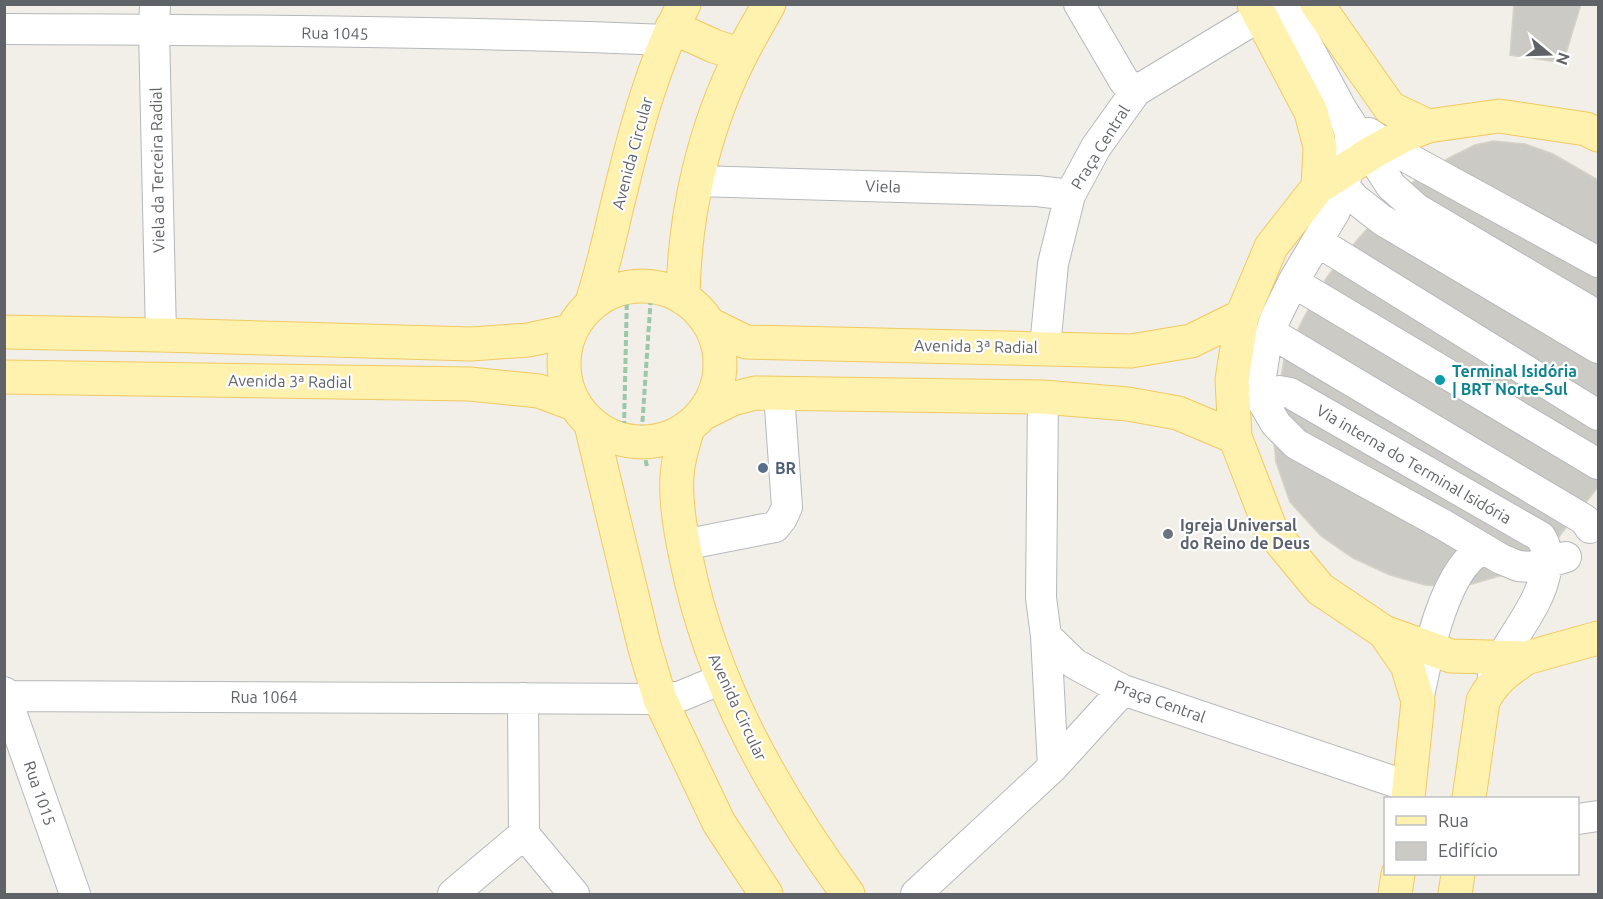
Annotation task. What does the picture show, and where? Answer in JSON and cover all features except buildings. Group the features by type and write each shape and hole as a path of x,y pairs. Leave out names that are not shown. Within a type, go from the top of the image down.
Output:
{"main road":[{"path":"683,298 689,221 697,181 717,114 741,55 769,4"},
{"path":"1317,4 1390,108 1428,126"},
{"path":"1266,8 1311,112 1320,147 1353,168"},
{"path":"674,24 714,46 741,55"},
{"name":"Avenida Circular","path":"591,305 603,272 638,127 674,24"},
{"path":"1599,135 1586,129 1498,116 1428,126 1353,168 1271,247 1242,316 1232,380 1235,437 1271,530 1320,589 1384,632 1451,656 1515,657 1599,639"},
{"path":"696,420 715,392 720,369 718,346 709,324 698,309 668,290 639,286 627,287 608,294 591,305 579,317 571,331 564,355 565,380 582,414 660,699 719,823 766,894"},
{"name":"Avenida 3ª Radial","path":"709,324 746,342 1045,347 1131,351 1191,341 1242,316"},
{"path":"4,332 471,344 528,340 571,331"},
{"name":"Avenida 3ª Radial","path":"4,377 470,384 539,391 582,414"},
{"path":"582,414 606,435 624,441 641,443 671,437 732,399 755,393 1043,397 1128,404 1178,413 1235,437"},
{"name":"Avenida Circular","path":"696,420 680,453 677,477 684,545 702,624 722,679 776,789 813,847 849,894"},
{"path":"1384,632 1407,665 1418,701 1409,793"},
{"path":"1469,797 1483,701 1515,657"},
{"path":"1395,894 1398,875"},
{"path":"1455,894 1458,875"}],"street":[{"path":"1079,4 1124,81 1136,91"},
{"path":"1266,8 1342,110 1355,123 1353,168 1335,211 1293,282 1270,333 1585,520 1594,522"},
{"name":"Praça Central","path":"1045,347 1053,264 1070,195 1096,147 1136,91 1266,8"},
{"name":"Rua 1045","path":"4,29 154,17 592,37 674,24"},
{"name":"Viela da Terceira Radial","path":"154,17 161,335"},
{"path":"1342,110 1350,134 1354,198 1382,220 1599,348"},
{"path":"1353,168 1599,262"},
{"path":"1353,168 1391,186 1416,208 1599,316"},
{"name":"Viela","path":"697,181 1037,191 1070,195"},
{"path":"1318,242 1599,415"},
{"path":"1293,282 1599,464"},
{"name":"Via interna do Terminal Isidória","path":"1270,333 1264,351 1262,369 1276,397 1541,537 1553,566"},
{"path":"684,545 775,527 782,518 787,507 779,393"},
{"path":"1043,397 1041,598 1046,636 1053,766"},
{"path":"1276,397 1276,424 1296,444 1470,550 1518,566 1553,566"},
{"path":"1515,657 1536,599 1553,566 1594,522"},
{"path":"1418,701 1429,648 1443,605 1470,550"},
{"name":"Praça Central","path":"1046,636 1075,664 1124,690 1409,793"},
{"name":"Rua 1064","path":"5,695 660,699 681,696 722,679"},
{"path":"916,894 1053,766 1124,690"},
{"name":"Rua 1015","path":"5,695 75,894"},
{"path":"523,698 524,834 574,894"},
{"path":"1579,819 1599,816"},
{"path":"453,894 524,834"}],"place":[{"name":"Terminal Isidória | BRT Norte-Sul","path":"1440,380"},
{"name":"BR","path":"763,468"},
{"name":"Igreja Universal do Reino de Deus","path":"1168,534"}]}
